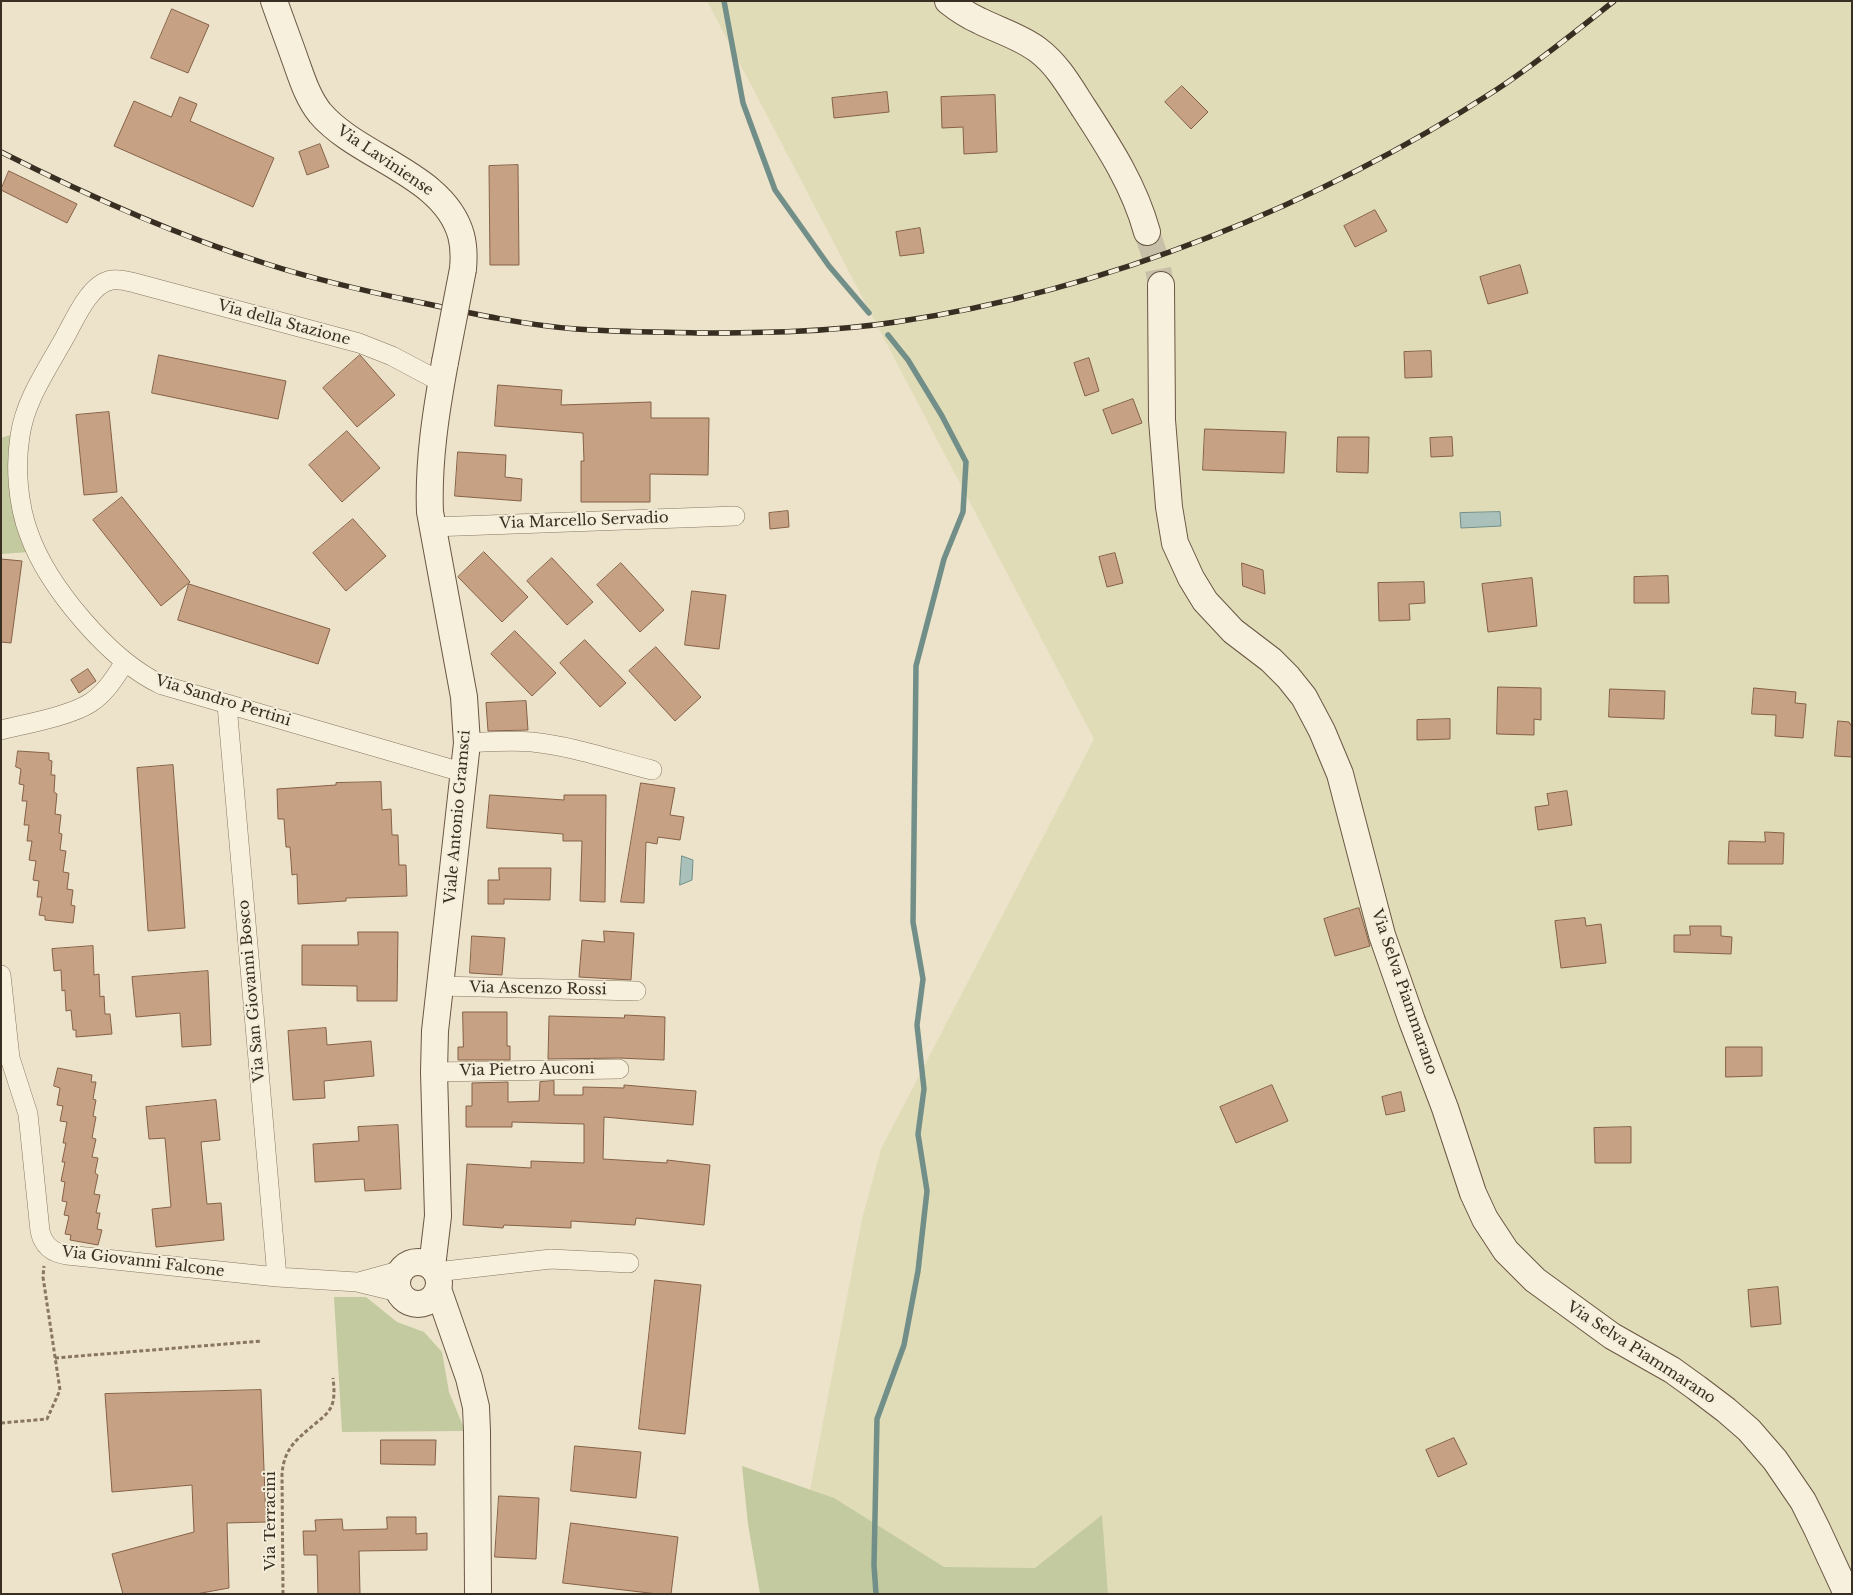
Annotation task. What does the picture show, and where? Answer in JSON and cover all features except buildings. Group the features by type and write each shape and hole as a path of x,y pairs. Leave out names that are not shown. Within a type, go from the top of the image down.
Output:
{"street":[{"name":"Via Laviniense","path":"274,1 304,83 320,112 342,133 413,178 438,198 454,219 461,235 464,249 463,269 443,372"},
{"path":"948,1 980,21 1024,40 1051,62 1067,82 1116,158 1136,198 1147,232"},
{"name":"Via Sandro Pertini","path":"121,280 111,280 100,285 81,308 30,402 20,436 18,469 25,521 34,547 59,588 98,637 125,662 162,685 465,773"},
{"name":"Via della Stazione","path":"121,280 341,338 443,372"},
{"name":"Via Selva Piammarano","path":"1161,286 1162,420 1169,507 1175,543 1191,578 1205,601 1233,631 1271,660 1295,684 1322,731 1340,774 1382,935 1445,1108 1473,1194 1485,1219 1506,1251 1535,1280 1612,1336 1672,1370 1698,1388 1749,1430 1775,1460 1803,1502 1847,1594"},
{"name":"Viale Antonio Gramsci","path":"421,1280 438,1216 434,1072 435,1031 467,743 464,697 432,527 429,484 433,439 443,372"},
{"name":"Via Marcello Servadio","path":"432,527 735,516"},
{"path":"1,730 75,710 89,704 109,685 125,662"},
{"name":"Via San Giovanni Bosco","path":"227,705 277,1277"},
{"path":"467,743 512,741 541,743 652,770"},
{"name":"Via Giovanni Falcone","path":"1,975 10,1058 28,1114 40,1231 42,1239 49,1248 67,1255 277,1277 358,1282 421,1280 486,1266 551,1259 629,1263"},
{"name":"Via Ascenzo Rossi","path":"440,986 636,991"},
{"name":"Via Pietro Auconi","path":"434,1072 620,1069"},
{"path":"421,1280 456,1345 469,1378 477,1418 478,1594"}],"path":[{"path":"1,1423 47,1419 60,1390 43,1277 44,1262 49,1248"},
{"path":"55,1358 262,1341"},
{"name":"Via Terracini","path":"283,1594 283,1460 296,1440 328,1412 333,1399 333,1378"}],"shaded area":[{"path":"707,1 1852,1 1852,1594 790,1594 862,1219 881,1149 1094,739"}],"green space":[{"path":"10,435 10,465 29,552 1,554 1,438"},
{"path":"334,1297 366,1297 397,1322 424,1332 442,1352 449,1392 465,1431 342,1432"},
{"path":"742,1466 834,1498 944,1567 1035,1568 1102,1515 1108,1594 760,1594 748,1524"}],"water":[{"path":"1500,512 1501,526 1461,528 1460,513"},
{"path":"682,856 693,860 692,880 680,885"}],"waterway":[{"path":"724,1 743,103 775,190 829,266 869,313"},
{"path":"876,1594 874,1565 877,1419 904,1345 918,1271 927,1191 918,1134 924,1089 917,1025 923,979 913,922 916,666 944,559 963,512 966,462 942,416 908,360 888,335"}],"tunnel":[{"path":"1147,232 1157,263 1161,285"}],"railway":[{"path":"1,152 130,213 230,252 323,280 461,311 538,325 607,331 747,333 846,328 896,322 975,308 1053,289 1131,265 1208,238 1283,206 1357,170 1428,132 1511,80 1614,1"}]}
